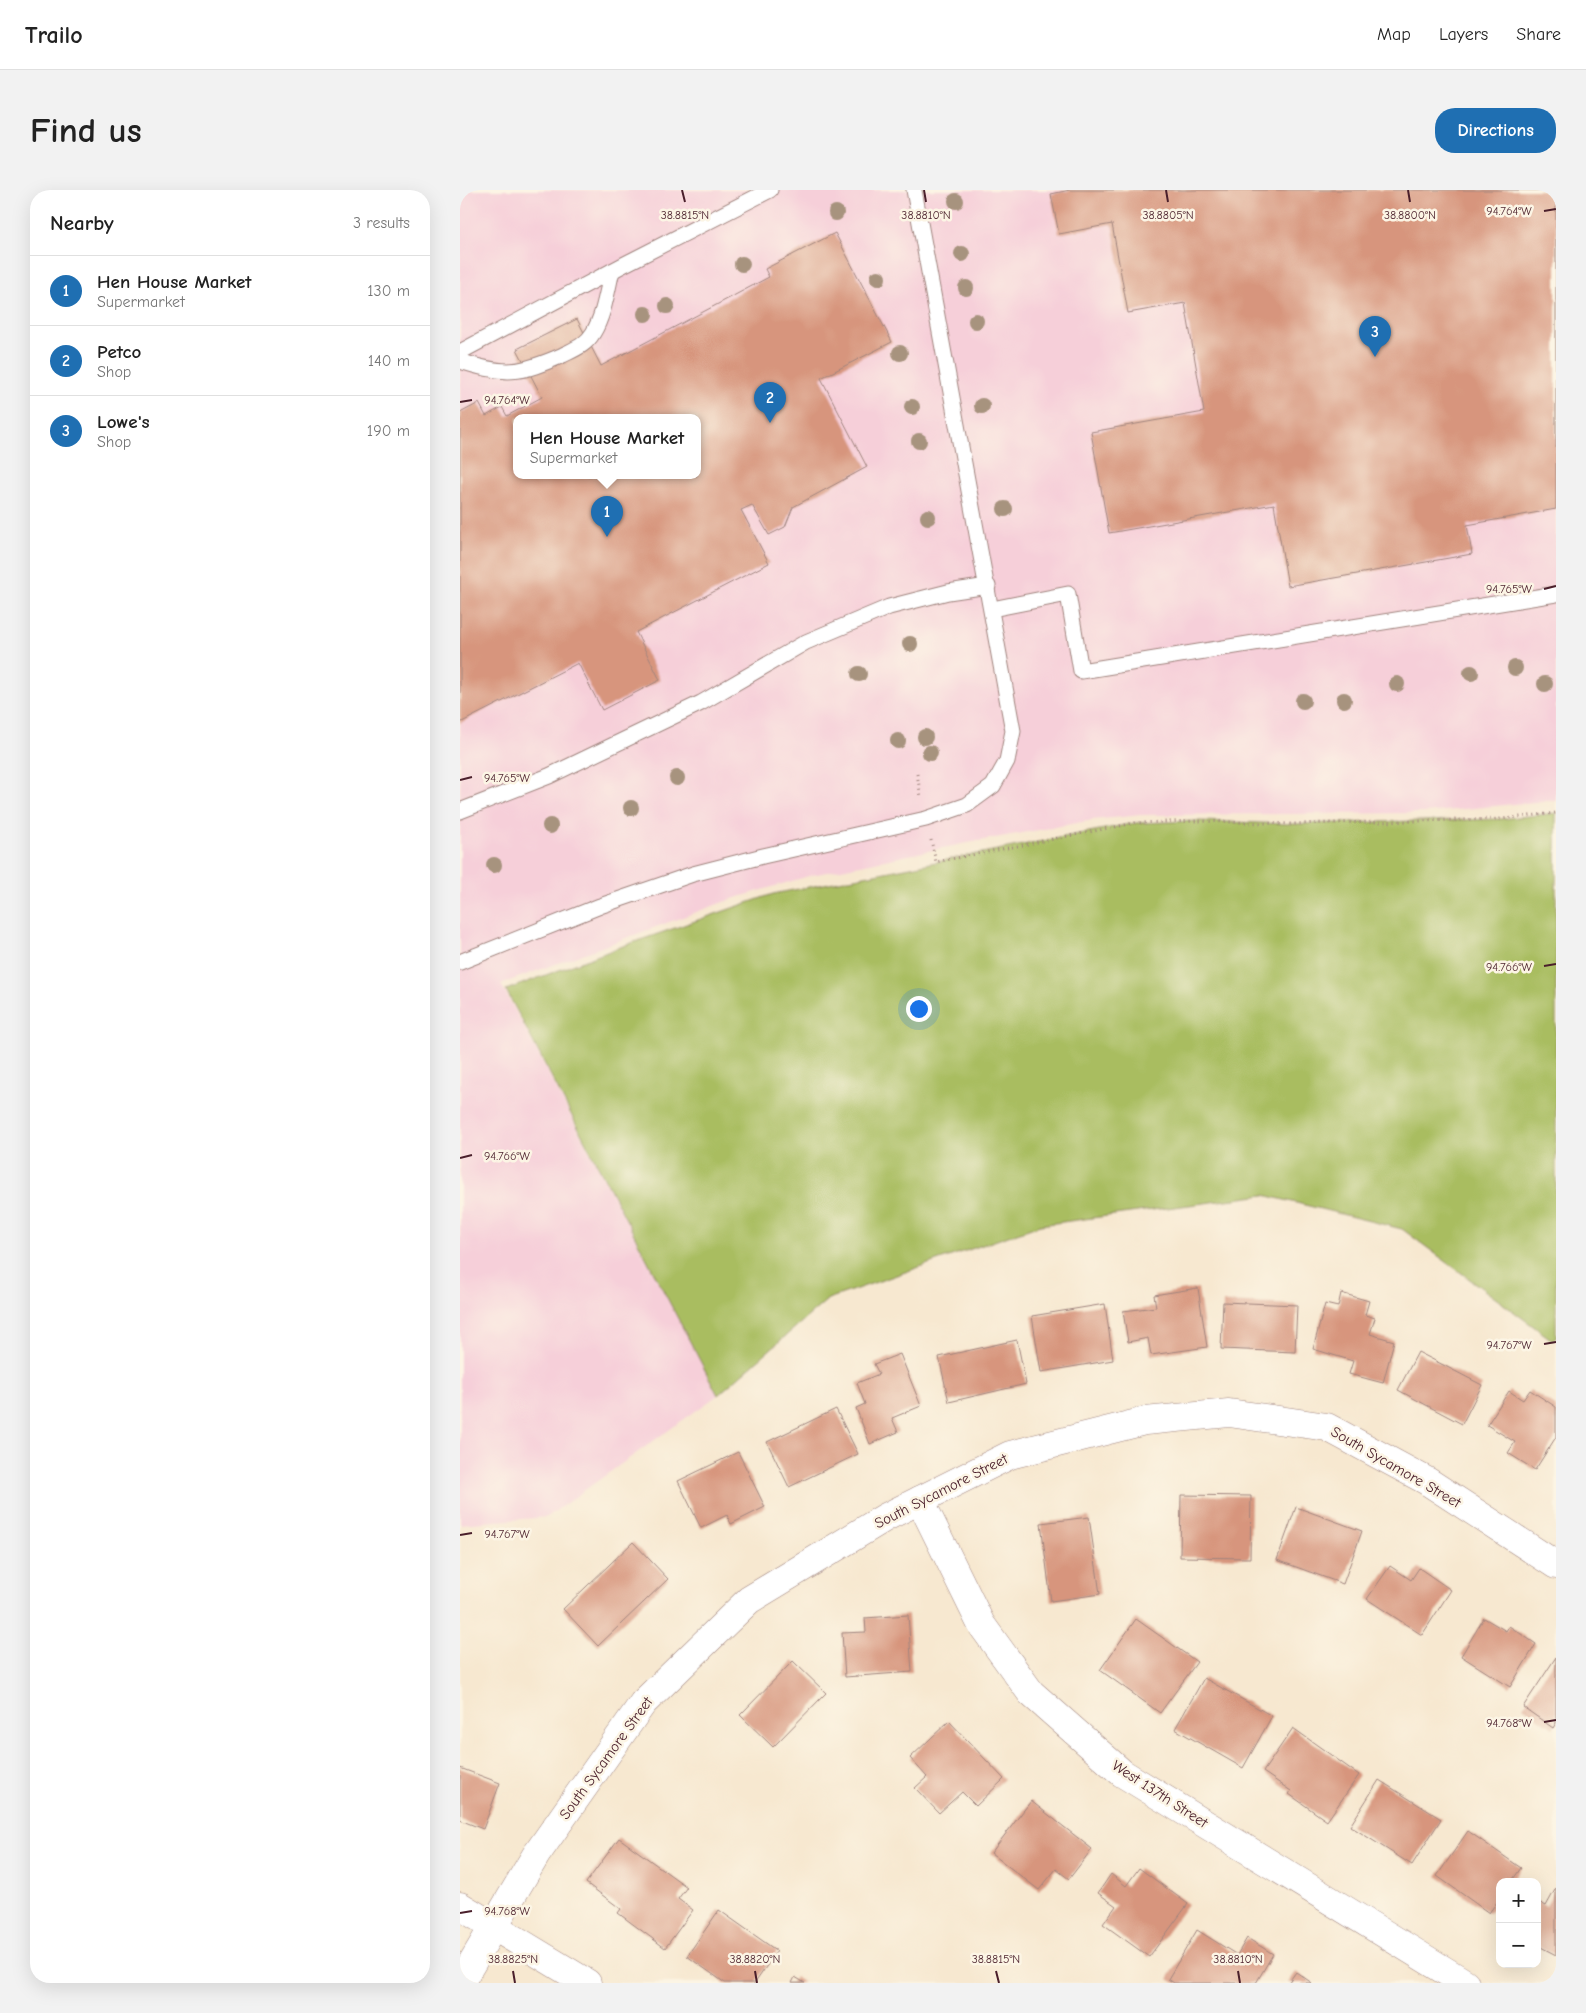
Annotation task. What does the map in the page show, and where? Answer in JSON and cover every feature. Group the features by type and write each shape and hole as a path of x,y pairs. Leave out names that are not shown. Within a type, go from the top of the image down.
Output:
{"street":[{"name":"South Sycamore Street","path":"460,1983 536,1855 643,1703 749,1600 886,1517 1010,1455 1145,1420 1229,1413 1327,1427 1427,1481 1556,1565"},
{"name":"West 137th Street","path":"920,1500 981,1624 1031,1693 1122,1773 1464,1983"},
{"path":"460,1906 587,1983"}],"lane":[{"path":"460,352 770,190"},
{"path":"460,962 600,906 693,874 926,819 967,805 993,786 1007,761 1013,731 988,586 914,190"},
{"path":"460,361 481,368 502,371 518,370 532,368 581,347 593,333 601,314 612,271"},
{"path":"460,812 549,776 701,703 806,642 889,607 948,592 988,586"},
{"path":"992,609 1068,594 1081,670 1556,594"}],"path":[{"path":"936,862 1135,823 1198,821 1293,824 1491,820 1556,813"}],"shaded area":[{"path":"460,190 1556,190 1556,800 1425,813 1141,815 1093,820 962,844 812,875 729,900 501,984 718,1395 547,1517 460,1524"}],"green space":[{"path":"1556,813 1556,1337 1552,1340 1402,1229 1264,1195 1040,1225 828,1299 718,1395 506,990 623,946 773,894 1135,823 1198,821 1293,824 1501,819"}],"building":[{"path":"1070,190 1556,190 1556,509 1467,525 1472,554 1288,586 1274,504 1109,533 1091,432 1204,412 1185,303 1128,313 1112,224 1059,234 1051,194"},
{"path":"835,233 892,342 821,378 867,467 793,507 785,527 769,535 752,505 741,510 769,563 636,632 660,680 602,710 578,663 460,723 460,413 479,403 486,416 502,407 507,416 542,397 517,349 577,319 601,366 769,277 765,269"},
{"path":"1198,1288 1207,1347 1151,1355 1148,1338 1128,1342 1123,1311 1156,1307 1154,1295"},
{"path":"1341,1293 1369,1301 1365,1315 1375,1318 1370,1334 1394,1341 1383,1383 1349,1374 1353,1361 1313,1349 1325,1304 1338,1307"},
{"path":"1223,1302 1297,1305 1295,1352 1221,1349"},
{"path":"1105,1304 1113,1360 1041,1372 1032,1316"},
{"path":"1017,1340 1026,1384 949,1402 939,1357"},
{"path":"1418,1352 1482,1385 1462,1424 1398,1390"},
{"path":"900,1354 921,1406 892,1418 898,1432 870,1444 856,1408 865,1404 857,1383 879,1374 874,1364"},
{"path":"1530,1390 1556,1407 1556,1437 1535,1470 1508,1453 1515,1442 1487,1425 1509,1391 1523,1400"},
{"path":"836,1409 858,1454 789,1487 767,1442"},
{"path":"738,1452 765,1507 731,1524 727,1515 701,1528 678,1481"},
{"path":"1181,1495 1251,1496 1250,1558 1180,1557"},
{"path":"1296,1507 1362,1531 1343,1584 1277,1560"},
{"path":"1089,1517 1100,1594 1051,1601 1041,1523"},
{"path":"633,1542 668,1579 598,1646 563,1609"},
{"path":"1390,1566 1411,1580 1419,1568 1451,1590 1422,1635 1367,1599"},
{"path":"908,1615 912,1672 845,1677 842,1633 866,1632 865,1618"},
{"path":"1484,1618 1506,1631 1509,1626 1536,1644 1510,1687 1461,1656"},
{"path":"1136,1619 1197,1662 1160,1713 1100,1670"},
{"path":"1556,1657 1556,1723 1553,1728 1523,1707"},
{"path":"793,1661 826,1693 773,1747 740,1715"},
{"path":"1204,1678 1272,1716 1243,1768 1175,1729"},
{"path":"949,1721 1004,1779 976,1806 962,1792 939,1813 915,1788 927,1777 910,1758"},
{"path":"1293,1728 1359,1775 1327,1821 1289,1794 1291,1791 1263,1772"},
{"path":"460,1768 500,1783 483,1829 460,1820"},
{"path":"1379,1780 1441,1819 1412,1865 1350,1826"},
{"path":"1031,1801 1092,1849 1069,1879 1056,1869 1039,1890 991,1853"},
{"path":"1468,1831 1521,1868 1514,1878 1496,1878 1496,1903 1489,1913 1437,1876"},
{"path":"619,1838 687,1887 678,1899 693,1910 665,1948 618,1913 621,1909 586,1883"},
{"path":"1139,1868 1188,1904 1149,1957 1103,1924 1116,1906 1098,1893 1111,1874 1126,1886"},
{"path":"1556,1888 1556,1955 1541,1947 1541,1903 1546,1906"},
{"path":"719,1910 777,1951 755,1983 725,1983 687,1956"},
{"path":"1197,1930 1237,1955 1247,1938 1273,1954 1256,1983 1174,1983 1168,1979"},
{"path":"1296,1972 1312,1983 1288,1983"},
{"path":"795,1977 805,1983 792,1983"}],"place":[{"name":"Lowe's","path":"1375,357"},
{"name":"Petco","path":"770,423"},
{"name":"Hen House Market","path":"607,537"}]}
